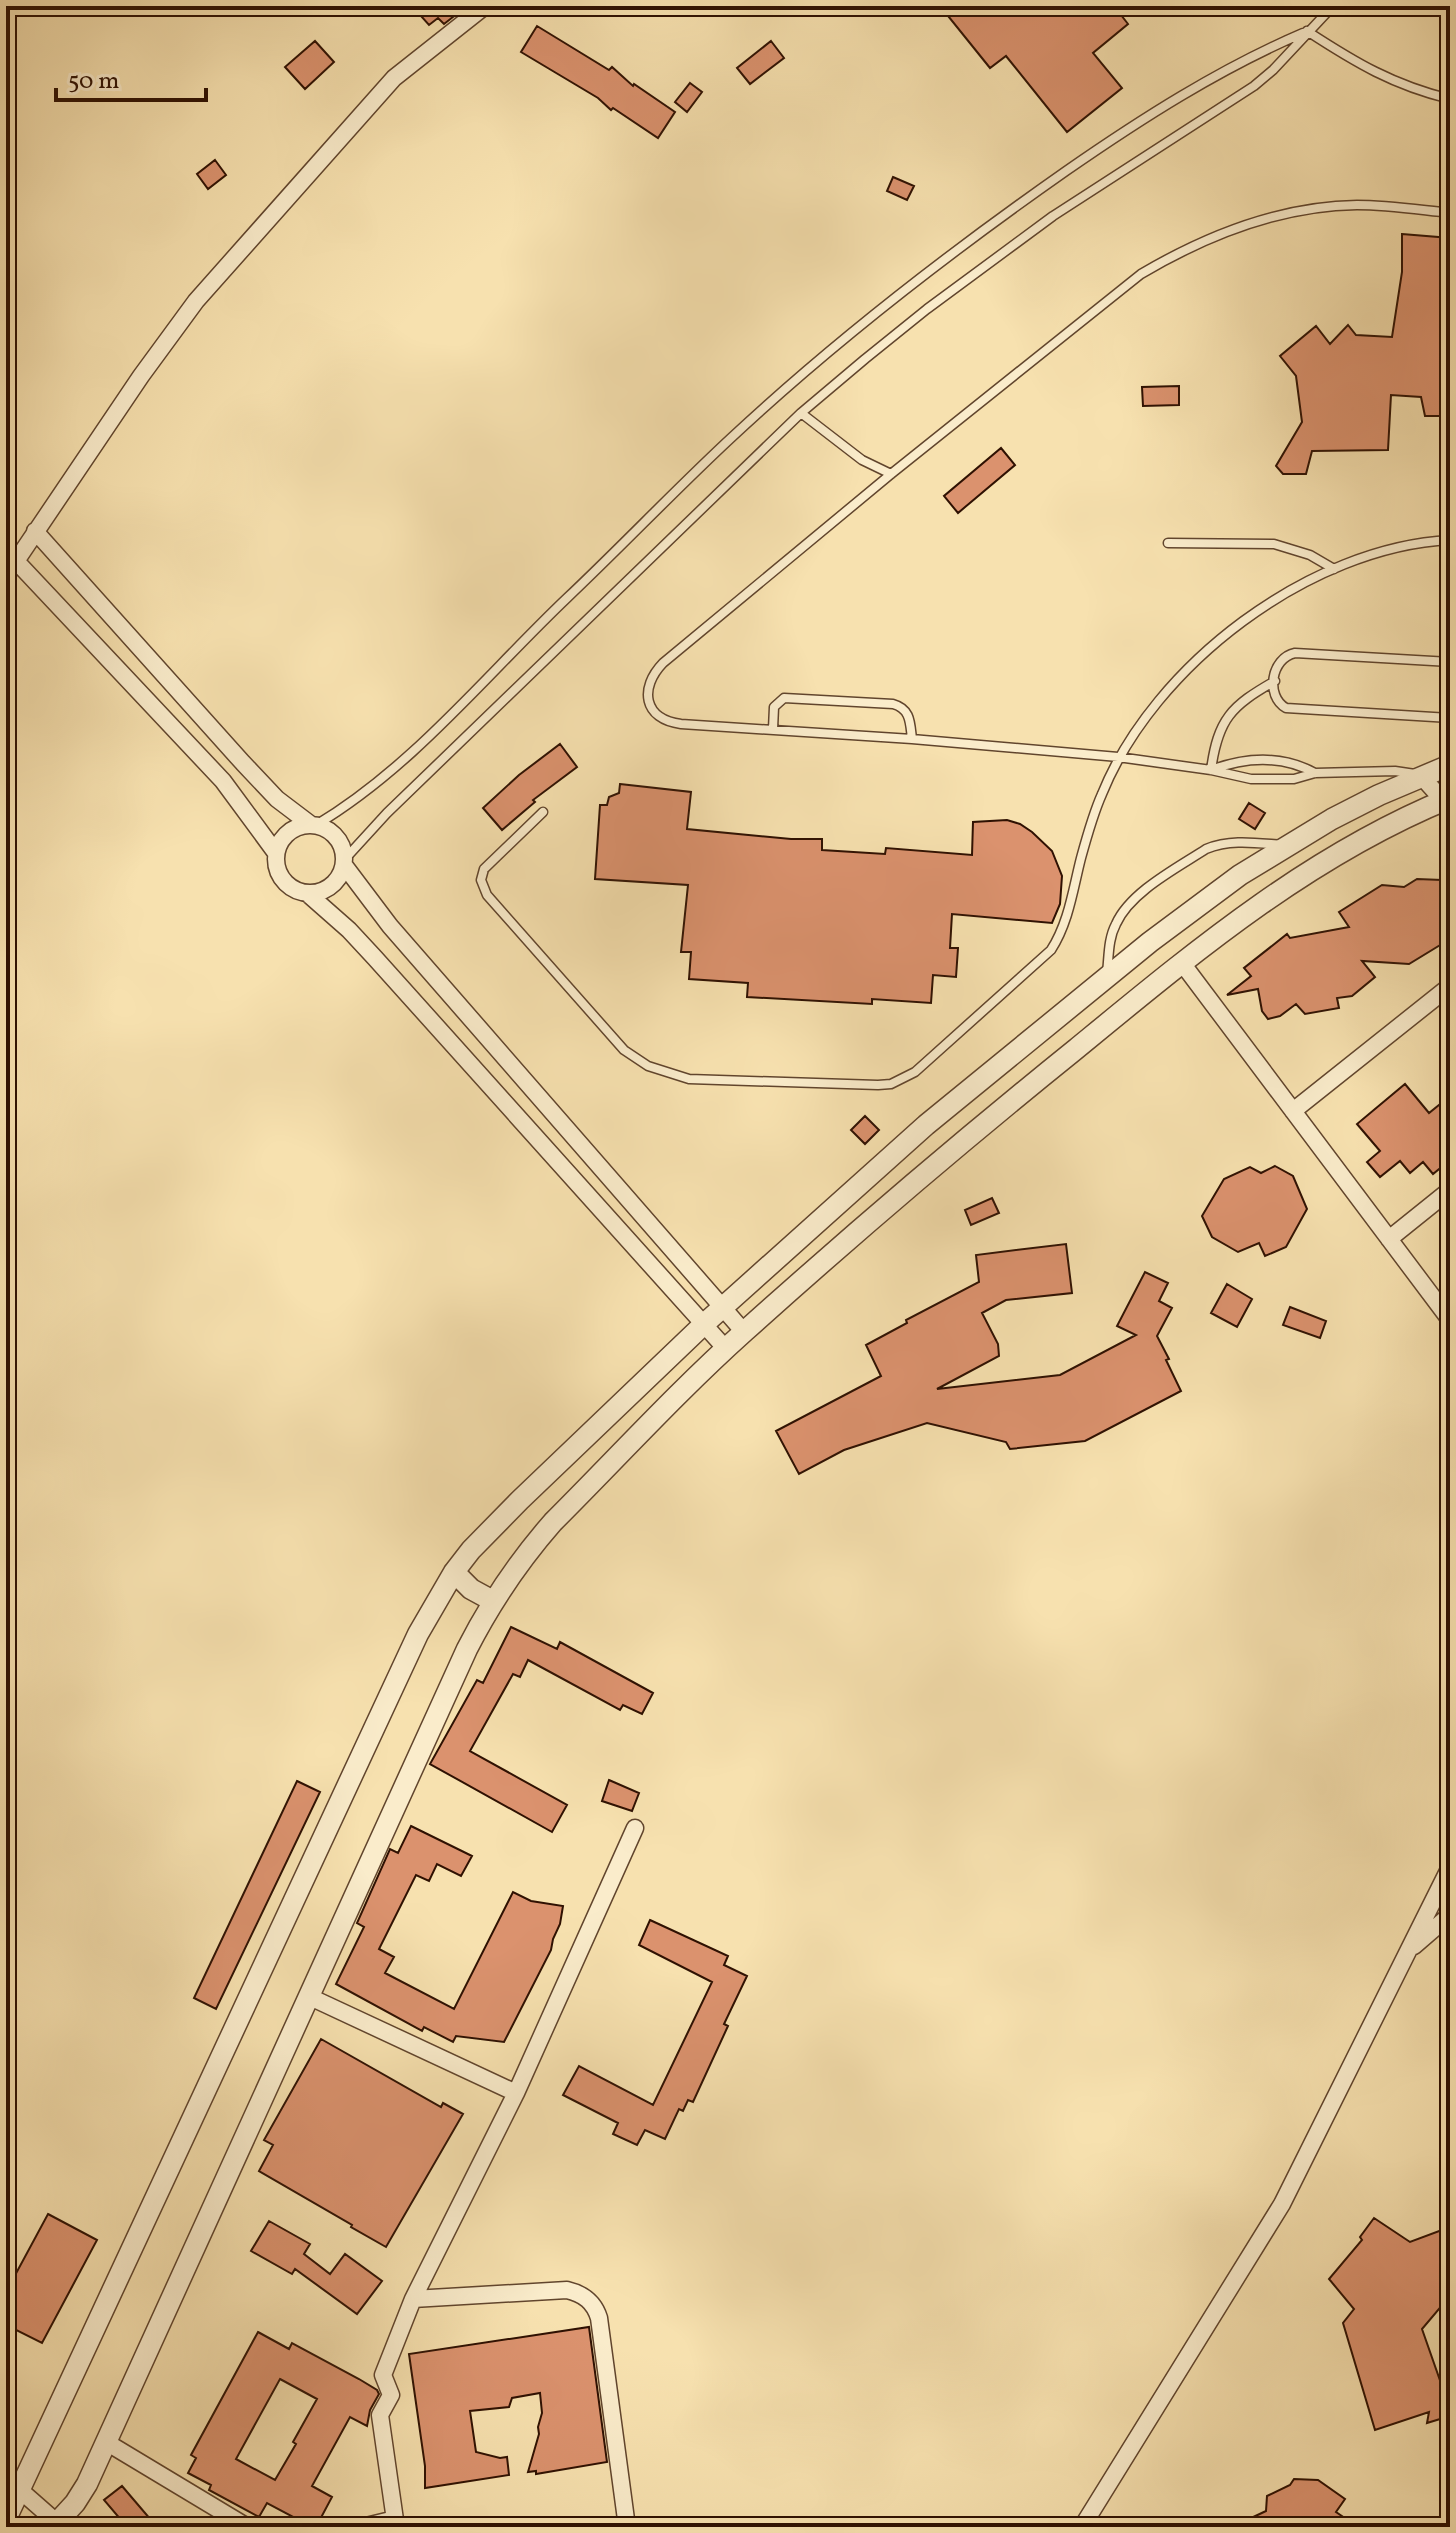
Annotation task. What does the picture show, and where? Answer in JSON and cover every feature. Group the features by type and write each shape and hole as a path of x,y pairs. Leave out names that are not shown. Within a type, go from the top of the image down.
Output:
{"street":[{"path":"6,576 141,376 196,301 394,78 485,6"},
{"path":"35,531 277,799 313,825 327,829 337,837 343,848 344,862 340,875 326,889 307,893"},
{"path":"16,561 223,781 276,853"},
{"path":"6,2519 418,1634 454,1572 471,1550 722,1307 926,1125 1194,907 1287,845 1367,801 1450,765"},
{"path":"21,2491 57,2525 87,2484 467,1649 517,1565 553,1522 726,1349 955,1147 1264,900 1351,846 1448,803 1422,777"},
{"path":"313,825 298,827 280,842 276,864 287,884 307,893 349,930 726,1349"},
{"path":"344,862 390,926 744,1332"},
{"path":"1182,963 1450,1320"},
{"path":"1293,1111 1450,986"},
{"path":"1389,1239 1450,1190"},
{"path":"454,1572 471,1589 493,1601"},
{"path":"362,2527 395,2523 380,2415 391,2395 383,2375 413,2299 516,2093 635,1828"},
{"path":"1082,2527 1282,2204 1450,1867"},
{"path":"1410,1949 1450,1915"},
{"path":"310,1997 516,2093"},
{"path":"413,2299 567,2290 591,2302 599,2318 627,2527"},
{"path":"106,2442 244,2525 253,2527"}],"lane":[{"path":"344,862 387,813 801,413 927,309 1053,216 1254,86 1333,6"},
{"path":"1307,31 1379,75 1450,99"},
{"path":"313,825 380,778 436,729 731,438 881,307 998,218 1104,145 1260,51 1307,31"},
{"path":"1422,777 1395,771 1315,773 1285,780 1240,778 1211,770 1118,757 912,739 681,724 656,714 648,697 651,678 663,663 891,474 1130,283 1182,250 1268,218 1312,209 1358,205 1450,213"},
{"path":"801,413 862,460 891,474"},
{"path":"543,812 484,869 482,885 487,895 624,1050 648,1066 689,1079 891,1084 915,1072 1051,950 1065,923 1091,824 1118,757 1158,703 1209,648 1268,603 1334,569 1382,551 1450,540"},
{"path":"1168,543 1274,544 1310,555 1334,569"},
{"path":"1450,662 1288,654 1278,663 1273,695 1286,708 1450,718"},
{"path":"1211,770 1219,732 1227,717 1244,700 1275,681"},
{"path":"773,729 774,707 784,698 893,704 904,709 912,739"},
{"path":"1211,770 1250,759 1294,763 1315,773"},
{"path":"1107,978 1110,939 1115,924 1144,891 1216,845 1238,841 1287,845"}],"building":[{"path":"412,6 467,6 444,24 438,18 429,25"},
{"path":"940,6 1114,6 1128,24 1093,53 1122,88 1067,132 1006,56 990,68"},
{"path":"537,26 609,70 612,67 633,86 675,112 658,138 521,52"},
{"path":"315,41 334,62 305,89 285,67"},
{"path":"771,41 784,58 750,84 737,68"},
{"path":"690,83 702,92 687,112 675,102"},
{"path":"215,160 226,175 208,189 197,174"},
{"path":"893,177 914,186 907,200 887,191"},
{"path":"1402,234 1450,238 1450,416 1425,416 1421,397 1391,395 1388,450 1312,451 1306,474 1283,474 1276,466 1302,422 1296,376 1280,356 1316,326 1330,344 1348,325 1356,335 1392,337 1402,272"},
{"path":"1179,386 1179,405 1143,406 1142,387"},
{"path":"1001,448 1015,465 958,513 944,496"},
{"path":"560,744 577,767 533,800 535,802 502,830 483,808"},
{"path":"620,784 691,792 687,829 822,839 822,850 885,854 886,848 972,855 973,822 1007,820 1032,832 1052,851 1062,876 1060,904 1052,923 952,914 950,948 958,948 956,977 933,975 931,1003 872,999 872,1004 747,997 748,983 689,979 691,952 681,952 688,885 595,879 600,805 607,805 609,797 619,793"},
{"path":"1249,803 1265,813 1255,829 1239,819"},
{"path":"1417,879 1442,880 1450,893 1450,939 1409,964 1362,961 1375,977 1352,996 1337,998 1339,1008 1305,1014 1296,1004 1280,1016 1268,1019 1262,1011 1258,989 1227,995 1251,976 1244,968 1287,934 1290,938 1349,927 1339,912 1382,885 1404,887"},
{"path":"1405,1084 1429,1113 1450,1096 1450,1160 1433,1174 1423,1162 1410,1173 1400,1161 1380,1177 1367,1162 1380,1151 1357,1124"},
{"path":"865,1116 879,1130 865,1144 851,1130"},
{"path":"1275,1166 1293,1176 1307,1209 1286,1247 1265,1256 1259,1243 1238,1252 1212,1237 1202,1216 1224,1179 1250,1167 1261,1173"},
{"path":"992,1198 999,1213 971,1225 965,1210"},
{"path":"1066,1244 1072,1293 1006,1300 982,1313 998,1344 999,1356 937,1389 1060,1375 1136,1335 1117,1326 1145,1272 1168,1283 1159,1301 1172,1308 1157,1336 1181,1391 1085,1441 1010,1449 1006,1442 927,1423 844,1450 799,1474 776,1431 881,1376 866,1345 979,1282 976,1255"},
{"path":"1227,1284 1252,1299 1237,1327 1211,1313"},
{"path":"1290,1307 1326,1321 1320,1338 1283,1325"},
{"path":"511,1627 557,1649 560,1642 653,1693 642,1714 623,1705 620,1710 528,1660 520,1677 513,1674 470,1751 567,1805 552,1832 430,1764 477,1680 483,1683"},
{"path":"609,1780 639,1793 632,1811 602,1801"},
{"path":"297,1781 320,1792 216,2009 194,1998"},
{"path":"411,1826 472,1856 461,1876 437,1864 429,1881 416,1875 379,1949 394,1957 385,1973 454,2009 513,1892 531,1901 563,1906 551,1950 504,2042 456,2036 453,2042 424,2027 422,2031 336,1984 364,1927 357,1923 390,1849 398,1853"},
{"path":"650,1920 728,1956 724,1965 747,1976 693,2102 688,2100 683,2111 679,2109 665,2139 645,2130 637,2145 613,2134 618,2123 563,2095 579,2066 653,2105 712,1982 639,1945"},
{"path":"321,2039 441,2107 443,2103 463,2114 386,2247 259,2171 273,2145 264,2140"},
{"path":"48,2214 97,2240 42,2343 6,2325 6,2292"},
{"path":"1374,2218 1410,2242 1450,2227 1450,2296 1422,2329 1450,2416 1427,2423 1429,2412 1375,2430 1343,2323 1354,2309 1329,2279 1362,2240 1360,2237"},
{"path":"269,2221 310,2244 304,2254 330,2274 345,2254 382,2281 357,2314 295,2269 292,2274 251,2251"},
{"path":"589,2327 607,2462 536,2474 536,2471 528,2472 539,2434 542,2413 540,2393 512,2398 509,2407 470,2411 476,2452 507,2457 509,2475 425,2488 425,2466 409,2354"},
{"path":"258,2332 289,2349 292,2343 359,2379 379,2394 370,2410 367,2426 350,2417 312,2486 332,2497 316,2527 267,2503 259,2517 209,2490 211,2485 188,2473 196,2458 191,2455","holes":["280,2379 317,2399 275,2480 236,2459"]},
{"path":"1294,2479 1318,2480 1345,2499 1336,2512 1358,2527 1232,2527 1266,2511 1267,2496 1290,2485"},
{"path":"122,2486 157,2527 127,2527 104,2500"}]}
